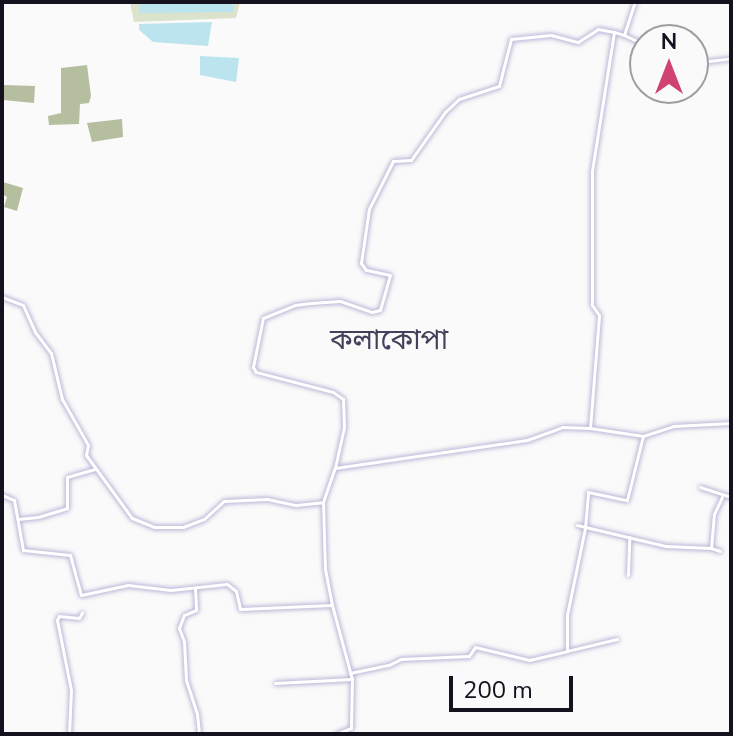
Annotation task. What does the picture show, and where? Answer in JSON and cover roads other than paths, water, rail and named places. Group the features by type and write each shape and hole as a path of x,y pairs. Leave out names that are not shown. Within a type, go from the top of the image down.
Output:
{"street":[{"path":"624,35 635,2"},
{"path":"336,734 351,728 352,679 325,569 323,502 344,427 343,399 333,392 254,370 263,318 295,305 340,301 372,312 380,310 390,275 366,270 361,263 369,209 393,161 411,160 445,112 459,99 499,86 511,39 551,35 578,42 598,29 629,37"},
{"path":"590,428 599,319 599,311 592,305 592,171 614,32"},
{"path":"709,61 731,58"},
{"path":"2,297 23,305 35,332 51,353 62,399 88,445 86,455 132,518 154,527 183,527 204,519 224,501 267,499 296,505 323,502"},
{"path":"335,468 527,440 562,427 643,436 673,426 731,423"},
{"path":"567,651 567,615 585,528 588,492 628,499 643,436"},
{"path":"18,519 38,517 67,508 67,477 96,469"},
{"path":"700,487 722,497 731,497"},
{"path":"2,495 14,500 23,550 70,555 81,595 128,585 195,588 212,584 232,586 240,609 332,605"},
{"path":"711,548 714,514 722,497"},
{"path":"577,525 666,546 720,551"},
{"path":"628,575 629,537"},
{"path":"195,588 196,610 184,615 179,628 186,680 197,714 199,734"},
{"path":"69,734 71,690 57,620 59,616 79,618 82,613"},
{"path":"350,673 389,665 401,659 469,656 476,647 529,660 617,639"},
{"path":"275,683 352,679"}],"water":[{"path":"139,2 234,2 233,12 139,13"},
{"path":"212,22 208,46 153,42 139,30 139,24"},
{"path":"200,56 239,58 236,82 200,75"}],"district":[{"name":"কলাকোপা","path":"389,340"}]}
